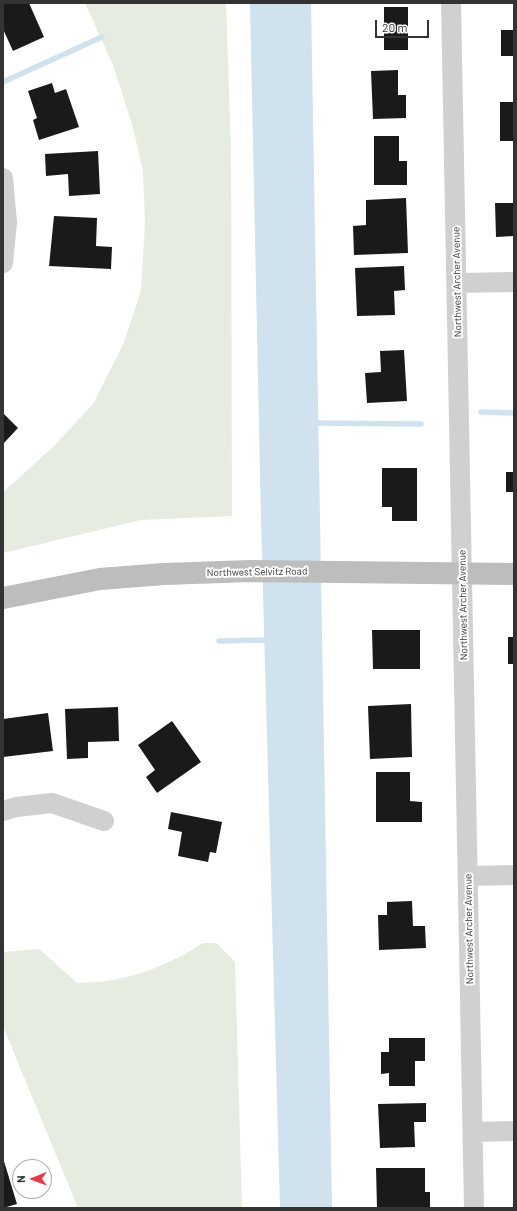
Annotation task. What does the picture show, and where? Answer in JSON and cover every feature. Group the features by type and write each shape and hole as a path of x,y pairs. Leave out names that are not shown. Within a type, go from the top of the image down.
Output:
{"street":[{"name":"Northwest Archer Avenue","path":"451,3 474,1208"},
{"path":"3,178 7,222 3,263"},
{"path":"457,283 514,282"},
{"name":"Northwest Selvitz Road","path":"3,598 100,579 164,574 251,571 514,574"},
{"path":"3,811 16,807 52,803 104,821"},
{"path":"468,876 514,875"},
{"path":"473,1132 514,1131"}],"shaded area":[{"path":"85,3 226,3 231,149 232,516 141,520 3,553 3,492 53,447 93,404 123,345 141,291 145,223 143,171 132,124 113,65"},
{"path":"203,943 216,943 235,962 242,1208 78,1208 3,1026 3,952 39,949 77,983 110,980 143,972 174,960"}],"water":[{"path":"250,3 311,3 332,1208 280,1208 261,520"}],"building":[{"path":"3,3 29,3 44,37 13,51 3,29"},
{"path":"384,7 408,7 408,50 384,50"},
{"path":"501,30 514,30 514,56 501,56"},
{"path":"398,70 398,95 406,95 406,118 373,119 371,71"},
{"path":"52,83 55,93 66,89 79,127 39,140 33,120 37,118 28,91"},
{"path":"500,102 514,102 514,141 500,141"},
{"path":"374,136 399,136 399,161 407,161 407,185 374,185"},
{"path":"98,151 100,194 69,196 68,174 46,176 45,154"},
{"path":"406,198 408,253 354,255 353,226 366,225 366,200"},
{"path":"495,203 514,203 514,236 496,237"},
{"path":"54,216 97,218 96,246 112,247 111,269 49,266"},
{"path":"404,266 405,290 394,291 395,315 357,316 355,268"},
{"path":"404,350 407,401 367,403 365,373 381,372 380,351"},
{"path":"3,413 18,428 3,444"},
{"path":"382,468 417,468 417,521 392,521 392,507 382,507"},
{"path":"506,472 514,472 514,492 506,492"},
{"path":"372,630 420,630 420,669 373,669"},
{"path":"508,637 514,637 514,664 508,664"},
{"path":"411,704 412,757 370,759 368,706"},
{"path":"118,707 119,741 88,742 88,758 67,759 65,709"},
{"path":"48,713 53,751 3,757 3,719"},
{"path":"172,721 201,762 157,793 146,777 155,770 138,745"},
{"path":"376,772 410,772 410,801 422,802 422,822 376,822"},
{"path":"171,812 222,822 216,853 210,852 208,862 178,856 182,832 168,829"},
{"path":"412,901 413,926 425,926 426,948 379,950 378,915 387,915 387,902"},
{"path":"389,1038 425,1038 425,1061 415,1061 415,1086 389,1086 389,1073 381,1074 381,1052 389,1052"},
{"path":"426,1103 426,1122 414,1122 415,1147 380,1148 378,1104"},
{"path":"3,1158 12,1188 12,1199 15,1199 17,1204 3,1208"},
{"path":"376,1168 425,1168 425,1192 430,1192 430,1208 377,1208"}],"waterway":[{"path":"3,82 102,37"},
{"path":"481,412 514,413"},
{"path":"312,423 421,424"},
{"path":"219,641 264,640"}]}
